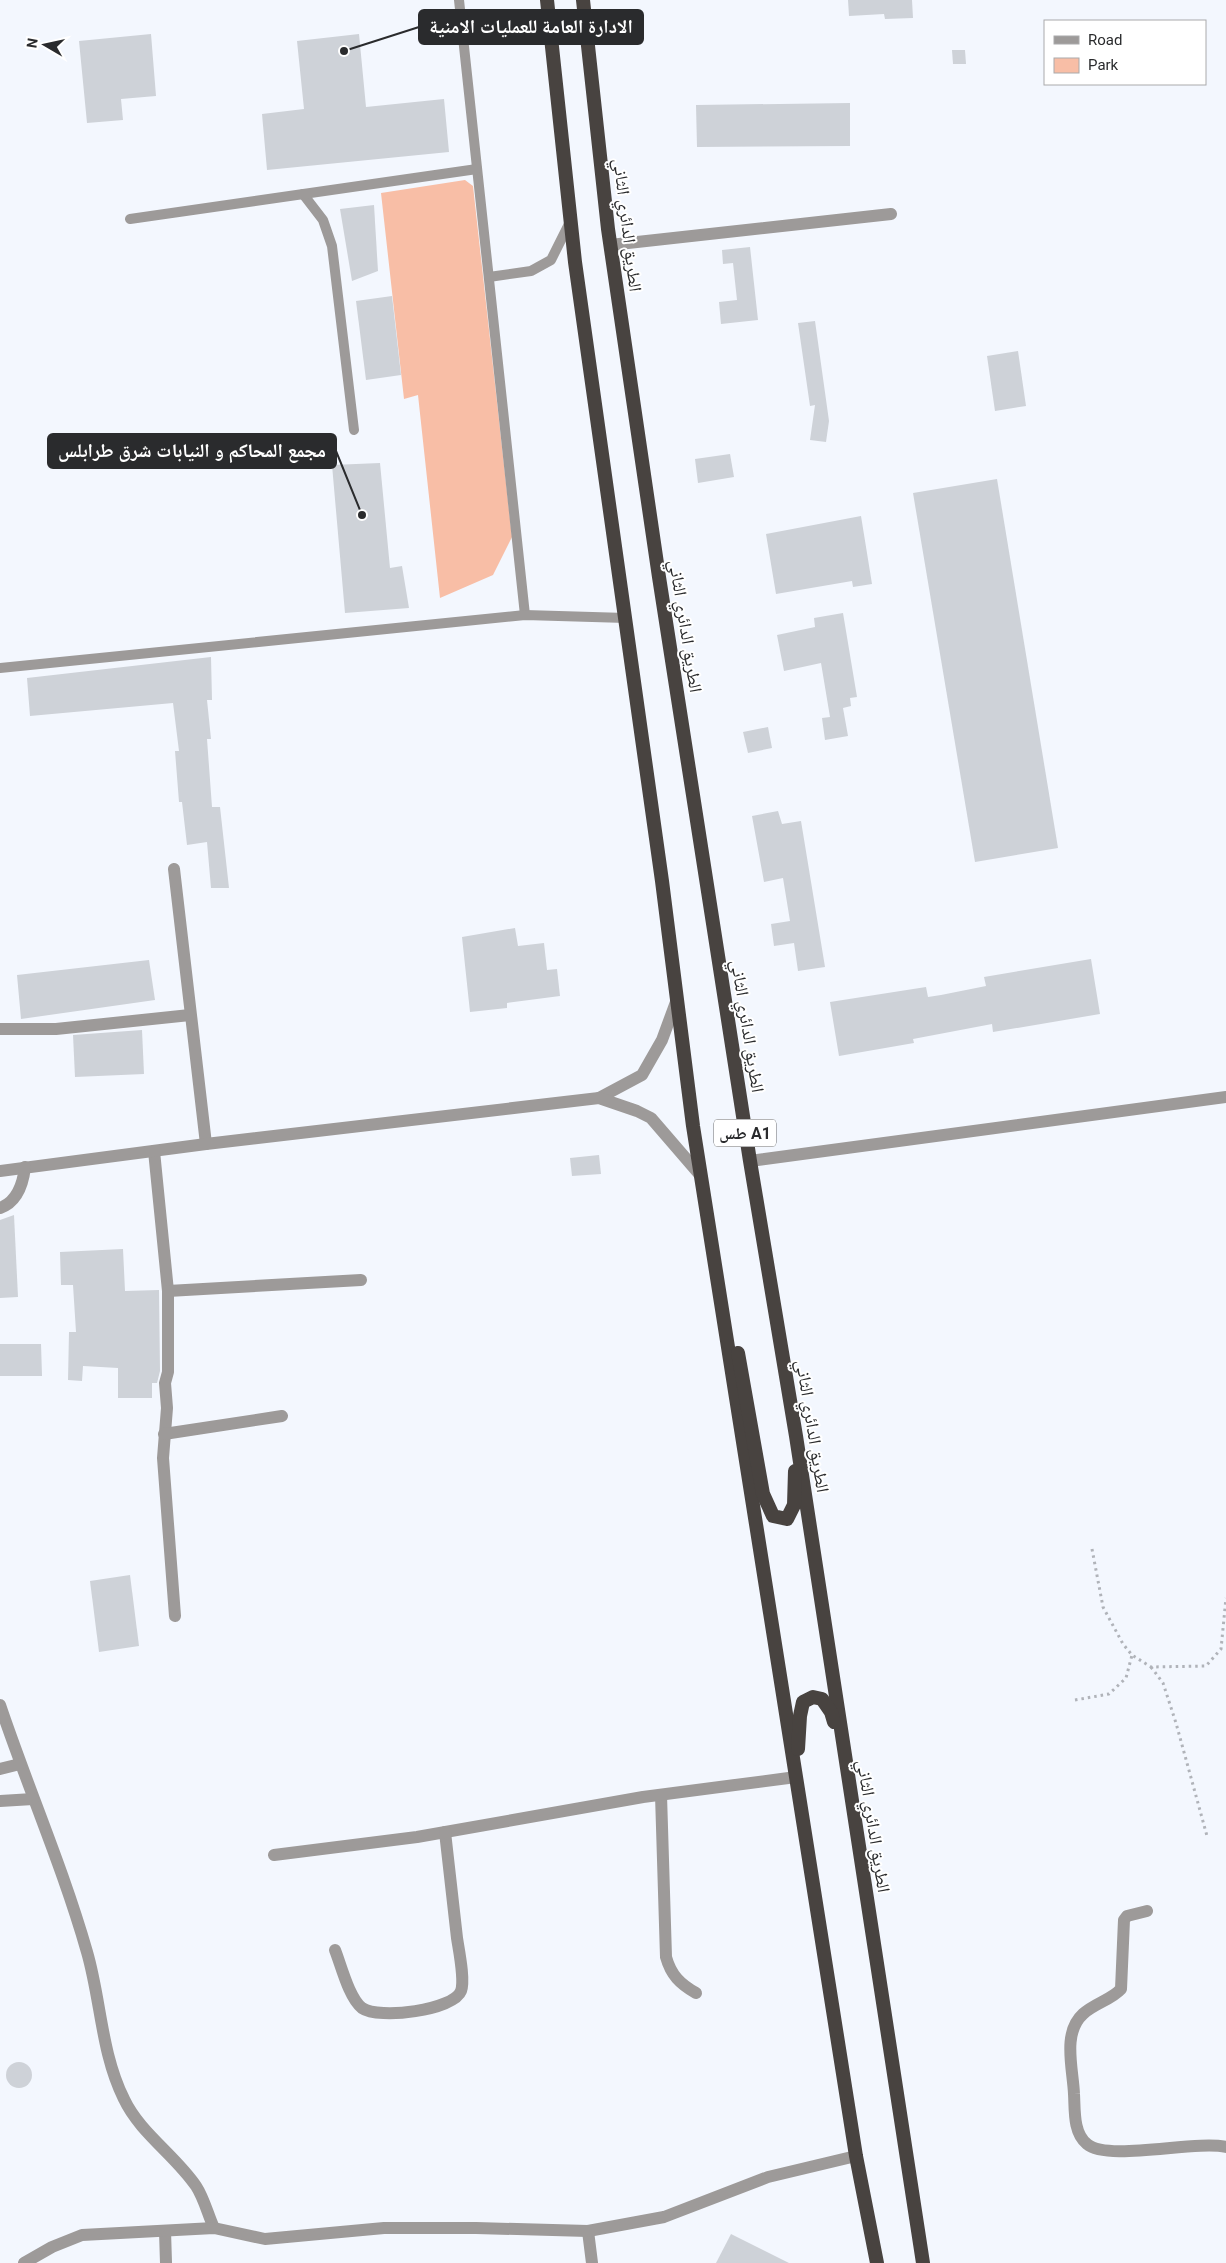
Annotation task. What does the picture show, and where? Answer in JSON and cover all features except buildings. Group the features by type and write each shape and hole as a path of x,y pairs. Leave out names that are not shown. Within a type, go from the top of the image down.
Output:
{"highway":[{"name":"طس A1","path":"547,0 575,262 626,618 662,881 676,1002 701,1176 856,2156 877,2263"},
{"name":"الطريق الدائري الثاني","path":"584,0 610,245 750,1161 796,1436 923,2263"},
{"path":"701,1176 724,1278 763,1494 773,1516 787,1519 794,1505 796,1436"},
{"path":"796,1777 800,1716 803,1702 813,1697 822,1699 831,1712 843,1749"}],"street":[{"path":"610,245 892,214"},
{"path":"174,869 206,1144"},
{"path":"0,1171 206,1144 599,1098 642,1075 662,1040 676,1002"},
{"path":"0,1029 56,1029 190,1015"},
{"path":"750,1161 1226,1097"},
{"path":"599,1098 636,1110 652,1118 701,1176"},
{"path":"154,1151 168,1292 168,1372 165,1383 168,1408 164,1434 167,1529 175,1616"},
{"path":"0,1208 10,1202 21,1188 25,1167"},
{"path":"168,1292 360,1280"},
{"path":"164,1434 282,1416"},
{"path":"0,1705 20,1764 62,1873 88,1954 113,2071 124,2100 140,2124 197,2187 214,2228"},
{"path":"0,1769 20,1764"},
{"path":"274,1855 445,1832 662,1795 796,1777"},
{"path":"662,1795 666,1957 673,1975 682,1985 696,1993"},
{"path":"0,1801 33,1799"},
{"path":"335,1950 352,1994 361,2006 368,2011 390,2014 448,2003 456,1998 462,1990 445,1832"},
{"path":"1147,1911 1127,1916 1124,1920 1121,1988 1116,1994 1082,2014 1074,2029 1071,2050 1075,2113 1079,2133 1087,2144 1097,2149 1112,2151 1170,2147 1226,2147"},
{"path":"24,2263 52,2247 82,2235 214,2228 265,2239 384,2228 588,2231 664,2217 768,2176 856,2156"},
{"path":"165,2231 166,2263"},
{"path":"588,2231 592,2263"}],"lane":[{"path":"459,0 525,615"},
{"path":"130,219 477,169"},
{"path":"303,194 322,220 332,246 354,430"},
{"path":"489,277 531,271 551,260 571,221"},
{"path":"0,668 525,615 626,618"}],"path":[{"path":"1092,1550 1103,1607 1123,1644 1132,1654 1151,1667 1163,1683 1207,1836"},
{"path":"1151,1667 1206,1666 1222,1649 1226,1598"},
{"path":"1075,1700 1110,1694 1126,1678 1132,1654"}],"green space":[{"path":"465,180 473,186 512,537 493,575 440,598 418,395 404,399 381,193"}],"place":[{"name":"الادارة العامة للعمليات الامنية","path":"344,51"},
{"name":"مجمع المحاكم و النيابات شرق طرابلس","path":"362,515"}]}
